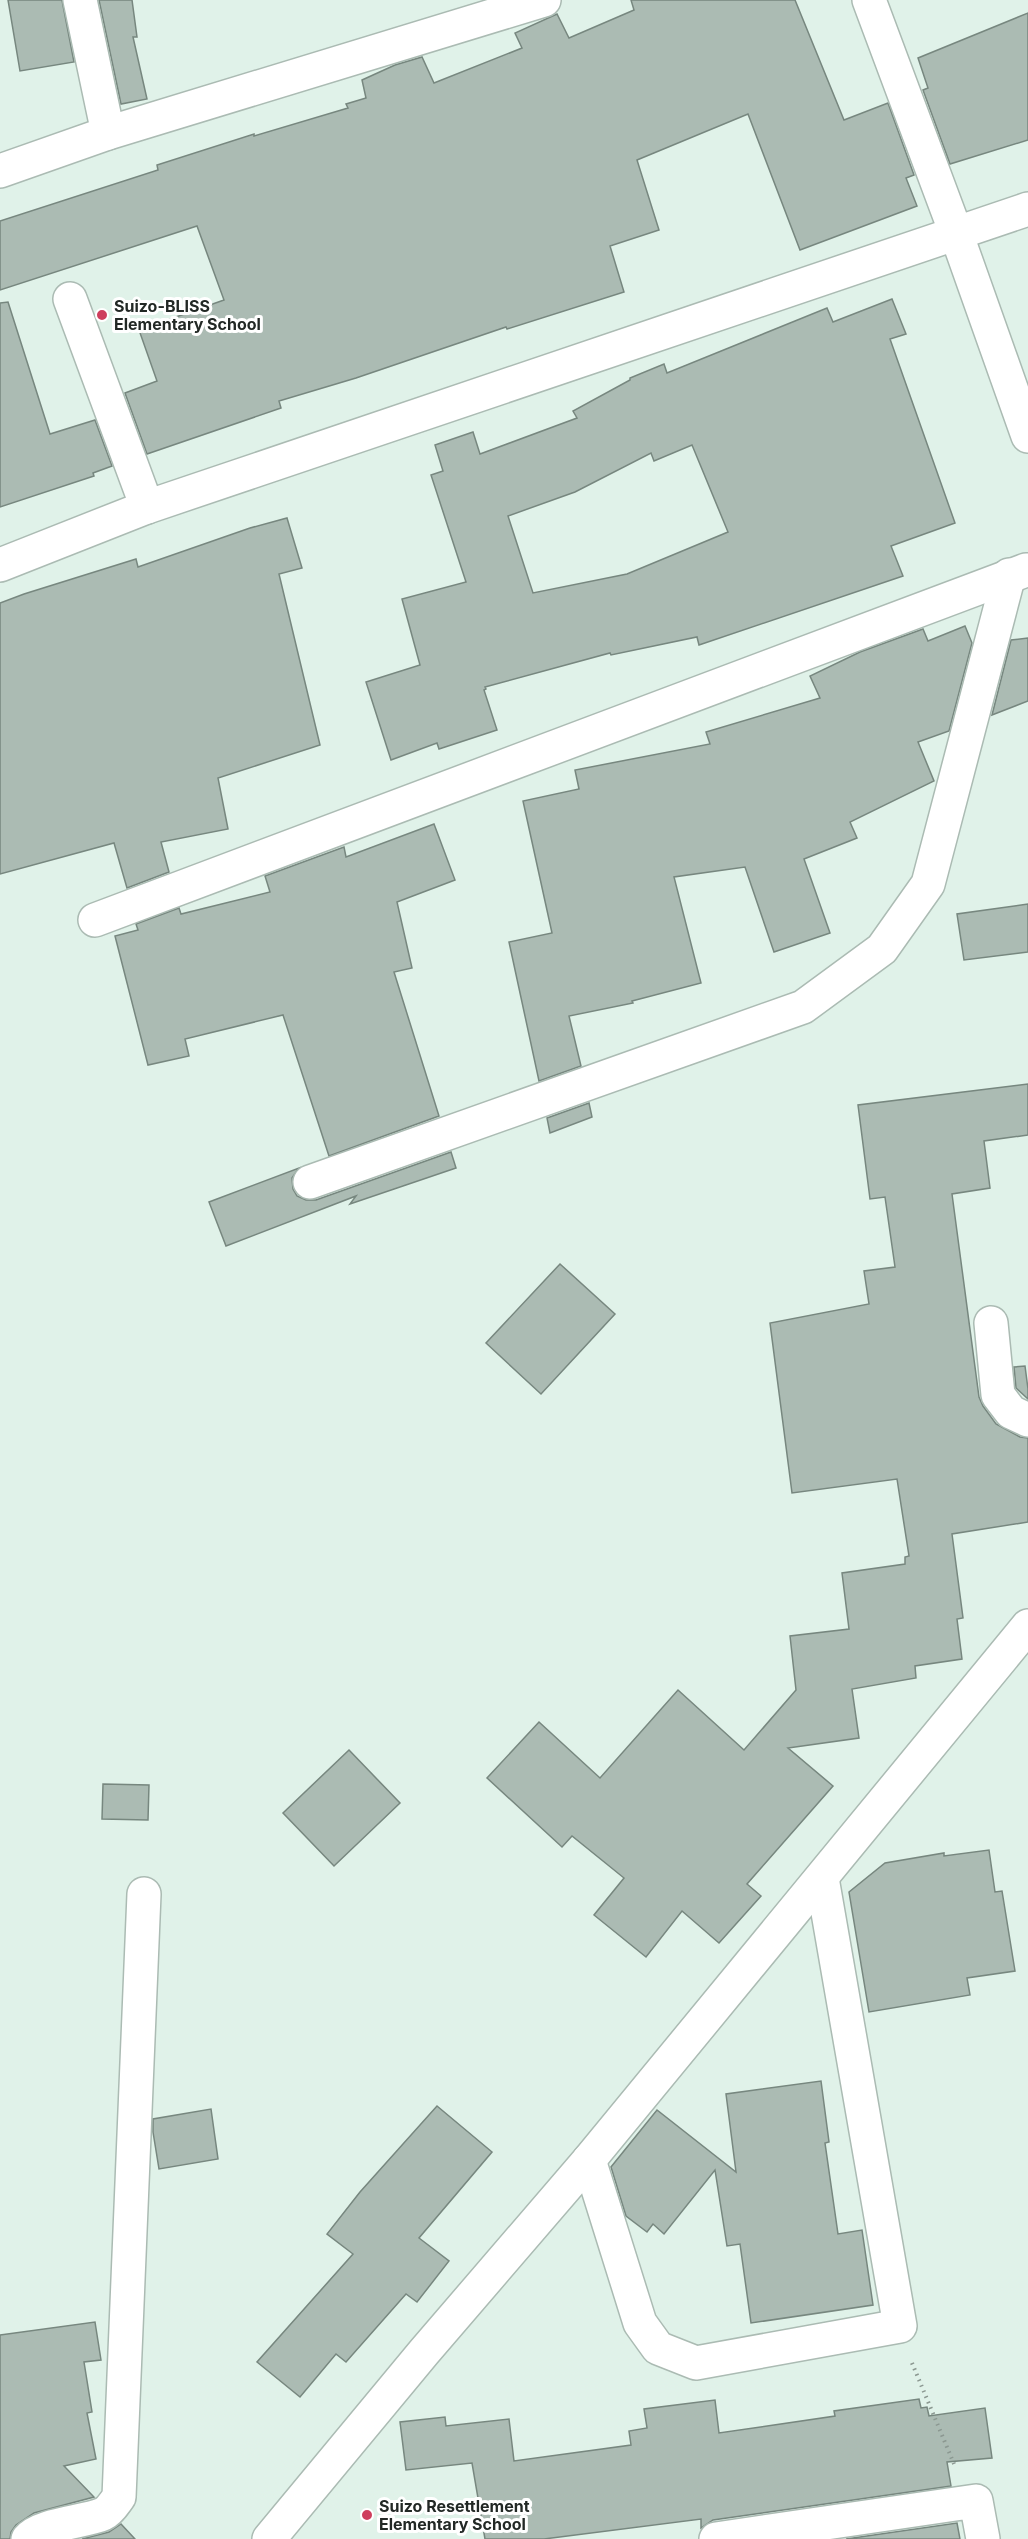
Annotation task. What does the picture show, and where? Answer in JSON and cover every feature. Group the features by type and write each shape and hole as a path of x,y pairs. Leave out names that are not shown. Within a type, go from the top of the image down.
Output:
{"street":[{"path":"80,0 108,134"},
{"path":"0,171 108,134 544,0"},
{"path":"869,0 956,233 1028,436"},
{"path":"0,565 147,507 1028,209"},
{"path":"70,299 147,507"},
{"path":"95,920 1018,572"},
{"path":"310,1182 803,1007 882,949 928,884 1018,572"},
{"path":"991,1323 999,1395 1011,1412 1028,1420"},
{"path":"269,2539 424,2352 589,2160 1028,1626"},
{"path":"589,2160 640,2323 658,2348 696,2363 900,2326 822,1878"},
{"path":"28,2539 45,2530 106,2513 119,2497 144,1894"},
{"path":"716,2539 762,2535 976,2501 983,2539"}],"path":[{"path":"900,2326 918,2381 949,2454 976,2501"}],"building":[{"path":"8,0 62,0 74,62 20,71"},
{"path":"99,0 132,0 137,37 133,37 147,99 121,104"},
{"path":"631,0 795,0 844,120 888,103 914,175 906,178 917,206 800,250 748,114 637,160 659,230 610,246 624,292 507,329 506,327 356,378 279,401 281,408 147,454 125,393 157,381 139,330 224,300 197,226 0,290 0,221 158,170 157,165 254,134 254,136 348,108 346,104 366,98 362,80 395,65 422,57 434,83 522,48 515,33 557,14 569,38 634,10"},
{"path":"1028,13 1028,140 950,164 923,90 928,88 918,58"},
{"path":"892,299 906,334 890,339 955,523 891,546 903,576 699,645 697,637 611,655 610,653 485,687 497,730 439,749 437,743 391,760 366,682 420,665 402,599 466,582 431,475 443,471 435,445 473,432 480,454 577,418 573,411 630,378 664,364 667,373 827,308 833,322","holes":["692,445 728,532 627,574 533,593 508,516 575,492 651,453 654,461"]},
{"path":"8,302 50,434 95,420 112,466 93,473 94,476 0,507 0,303"},
{"path":"287,518 302,568 279,574 320,745 218,778 228,829 161,842 169,872 127,888 114,843 0,874 0,603 136,559 138,567 250,528"},
{"path":"965,626 972,643 949,731 918,742 934,781 850,822 857,838 804,859 830,933 774,952 745,867 674,877 701,983 632,1001 633,1003 569,1016 581,1066 539,1081 509,942 552,933 523,801 579,789 575,770 710,744 706,732 820,698 810,676 860,652 923,629 928,641"},
{"path":"1028,638 1028,701 992,715 1011,640"},
{"path":"434,824 455,880 397,902 412,968 394,972 439,1116 329,1156 283,1015 185,1039 189,1056 148,1065 115,936 138,930 136,924 179,908 181,914 270,892 265,876 344,847 346,857"},
{"path":"1028,904 1028,952 964,960 957,914"},
{"path":"1028,1084 1028,1135 984,1141 990,1188 952,1194 979,1397 996,1424 1020,1437 1028,1438 1028,1522 952,1534 963,1618 957,1619 962,1659 915,1666 916,1678 852,1689 859,1738 788,1748 833,1786 747,1884 761,1896 719,1943 682,1911 646,1957 594,1915 624,1878 572,1836 562,1847 487,1778 539,1722 600,1778 678,1690 744,1750 796,1690 790,1636 849,1629 842,1573 905,1564 905,1557 909,1556 897,1479 792,1493 770,1323 869,1304 864,1271 895,1267 885,1197 870,1199 858,1105"},
{"path":"589,1103 592,1117 550,1133 547,1118"},
{"path":"451,1152 456,1168 350,1204 356,1196 226,1246 209,1202 299,1168 292,1178 293,1189 297,1196 306,1200 316,1200"},
{"path":"560,1264 615,1314 541,1394 486,1343"},
{"path":"1025,1366 1028,1399 1016,1388 1014,1367"},
{"path":"349,1750 400,1803 334,1866 283,1813"},
{"path":"103,1784 149,1785 148,1820 102,1819"},
{"path":"989,1850 995,1892 1002,1891 1015,1971 967,1978 970,1995 869,2012 849,1892 885,1863 944,1853 944,1856"},
{"path":"821,2081 829,2142 825,2143 838,2234 862,2230 873,2305 751,2323 740,2244 727,2246 715,2170 664,2234 653,2224 647,2232 626,2216 611,2167 657,2110 736,2172 726,2094"},
{"path":"437,2106 492,2152 419,2238 449,2261 417,2302 406,2294 346,2362 336,2354 300,2397 257,2362 353,2254 327,2234 360,2192"},
{"path":"211,2109 218,2159 159,2169 153,2119"},
{"path":"95,2322 101,2360 84,2362 92,2412 87,2413 96,2459 64,2466 94,2497 34,2513 16,2525 11,2532 10,2539 0,2539 0,2335"},
{"path":"919,2399 921,2408 927,2407 929,2416 985,2408 992,2458 947,2462 951,2486 713,2520 701,2528 701,2519 544,2539 485,2539 472,2463 406,2470 400,2422 445,2417 446,2426 509,2419 514,2461 631,2445 629,2431 647,2428 644,2409 715,2400 719,2433 835,2416 834,2411"},
{"path":"957,2523 960,2539 846,2539"},
{"path":"121,2524 135,2539 82,2539 109,2532"}],"place":[{"name":"Suizo-BLISS Elementary School","path":"102,315"},
{"name":"Suizo Resettlement Elementary School","path":"367,2515"}]}
